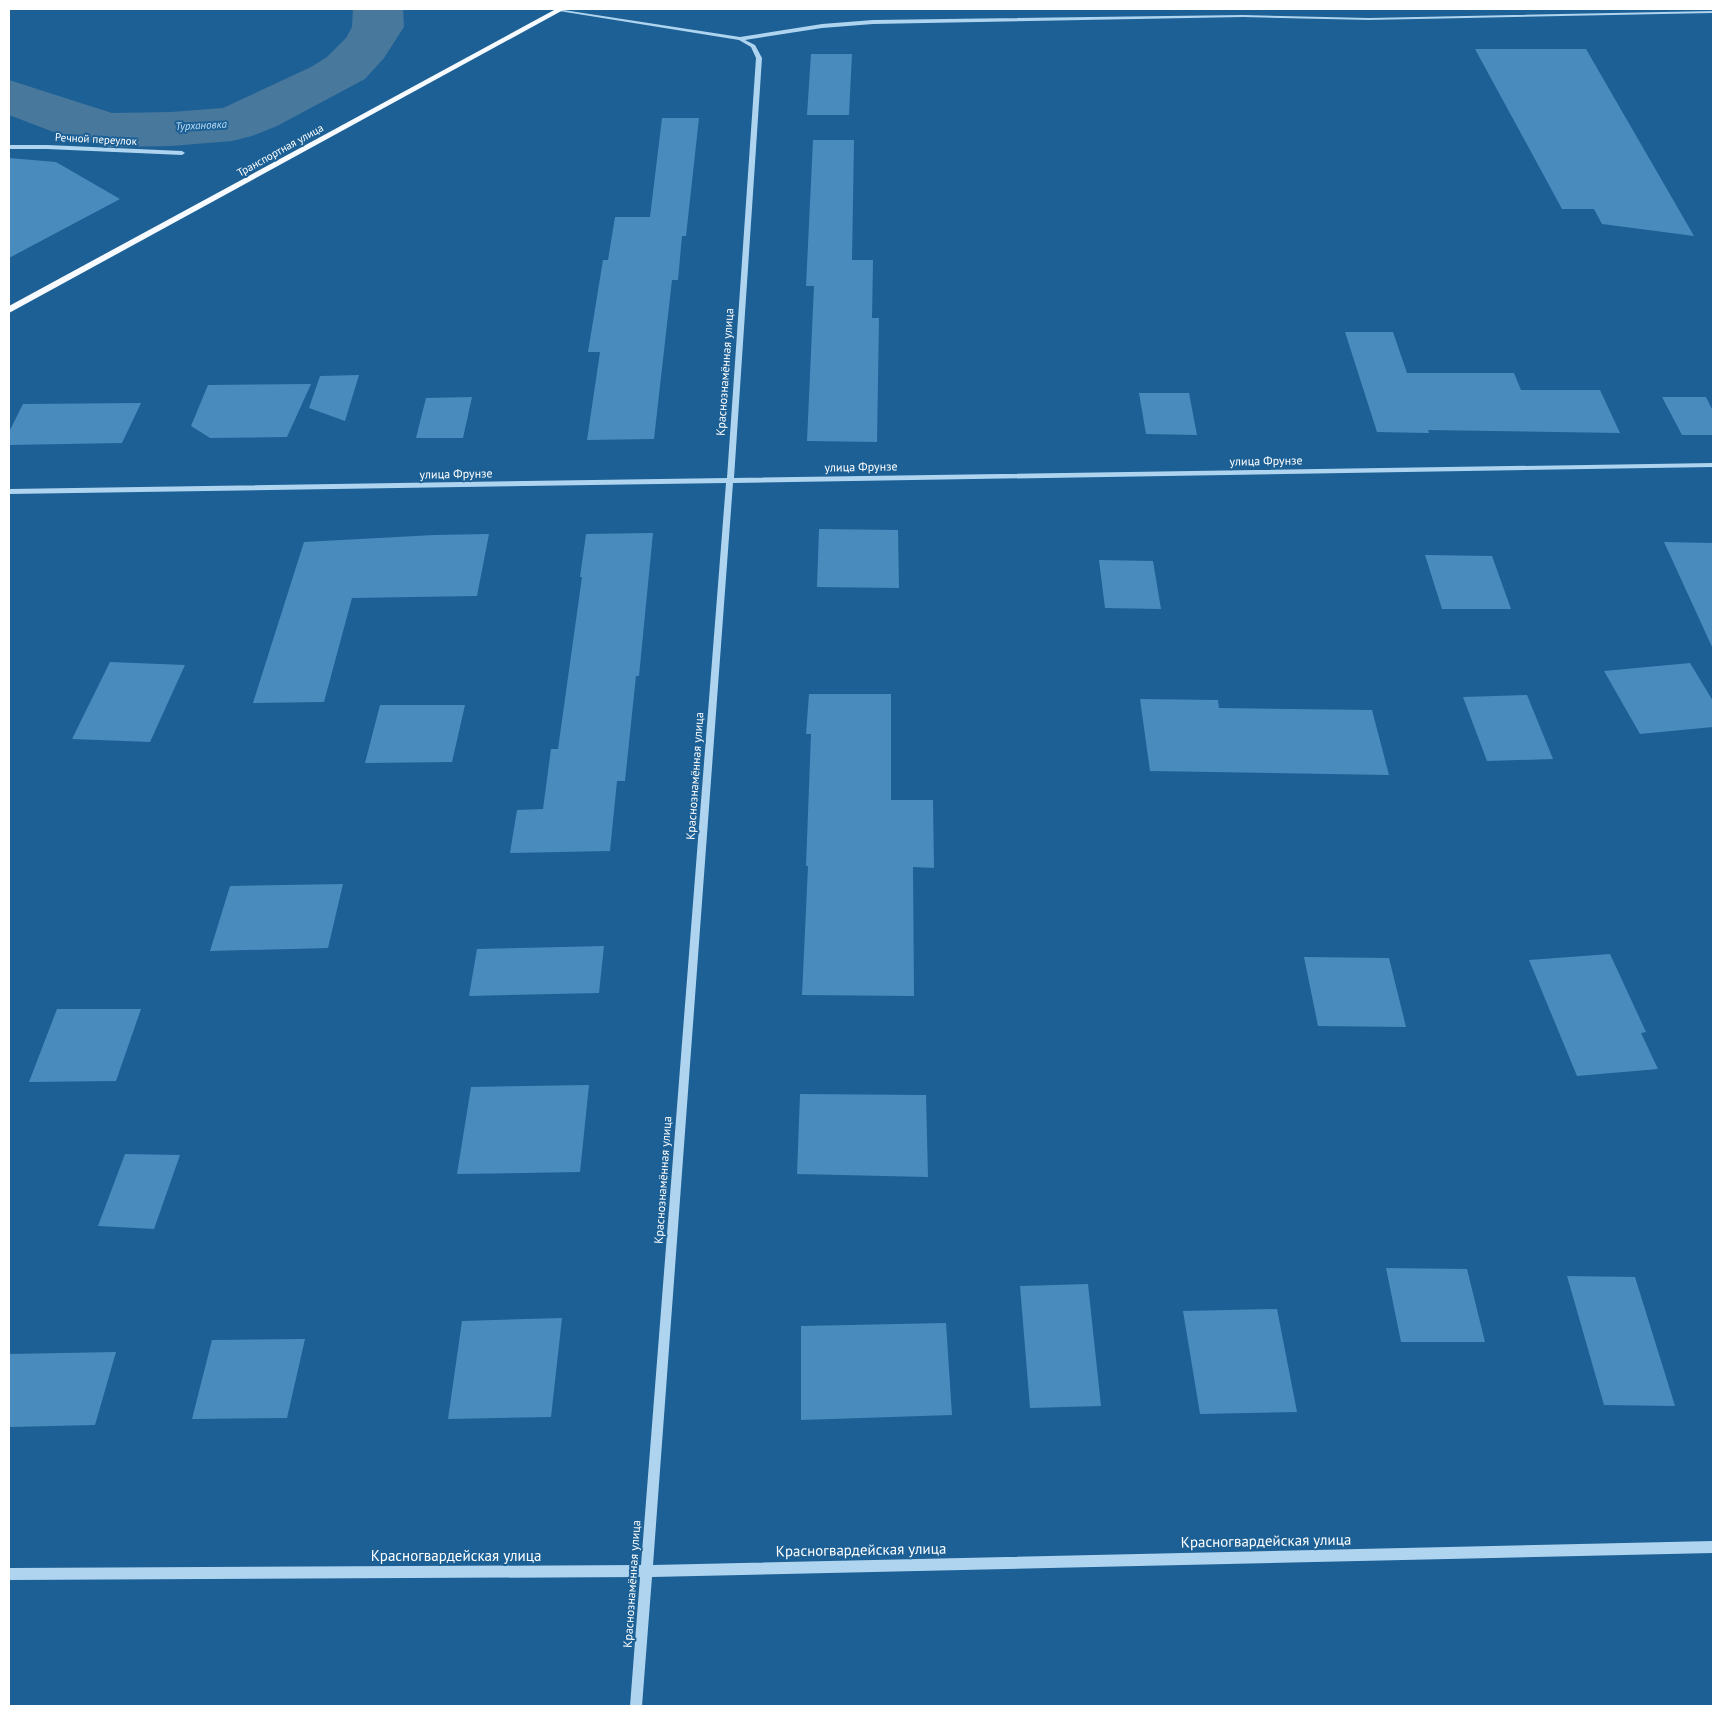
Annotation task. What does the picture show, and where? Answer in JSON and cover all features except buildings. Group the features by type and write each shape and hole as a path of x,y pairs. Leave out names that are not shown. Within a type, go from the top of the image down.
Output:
{"main road":[{"name":"Транспортная улица","path":"9,310 560,9"}],"street":[{"path":"560,9 740,39 822,26 873,22 1243,16 1369,19 1713,12"},
{"name":"Краснознамённая улица","path":"636,1706 730,480 759,58 753,46 740,39"},
{"name":"Речной переулок","path":"9,147 182,153"},
{"name":"улица Фрунзе","path":"9,492 1713,465"},
{"name":"Красногвардейская улица","path":"9,1574 645,1571 1713,1547"}],"waterway":[{"name":"Турхановка","path":"9,96 71,119 110,130 171,129 232,124 258,114 346,68 366,47 378,27 378,9"}]}
